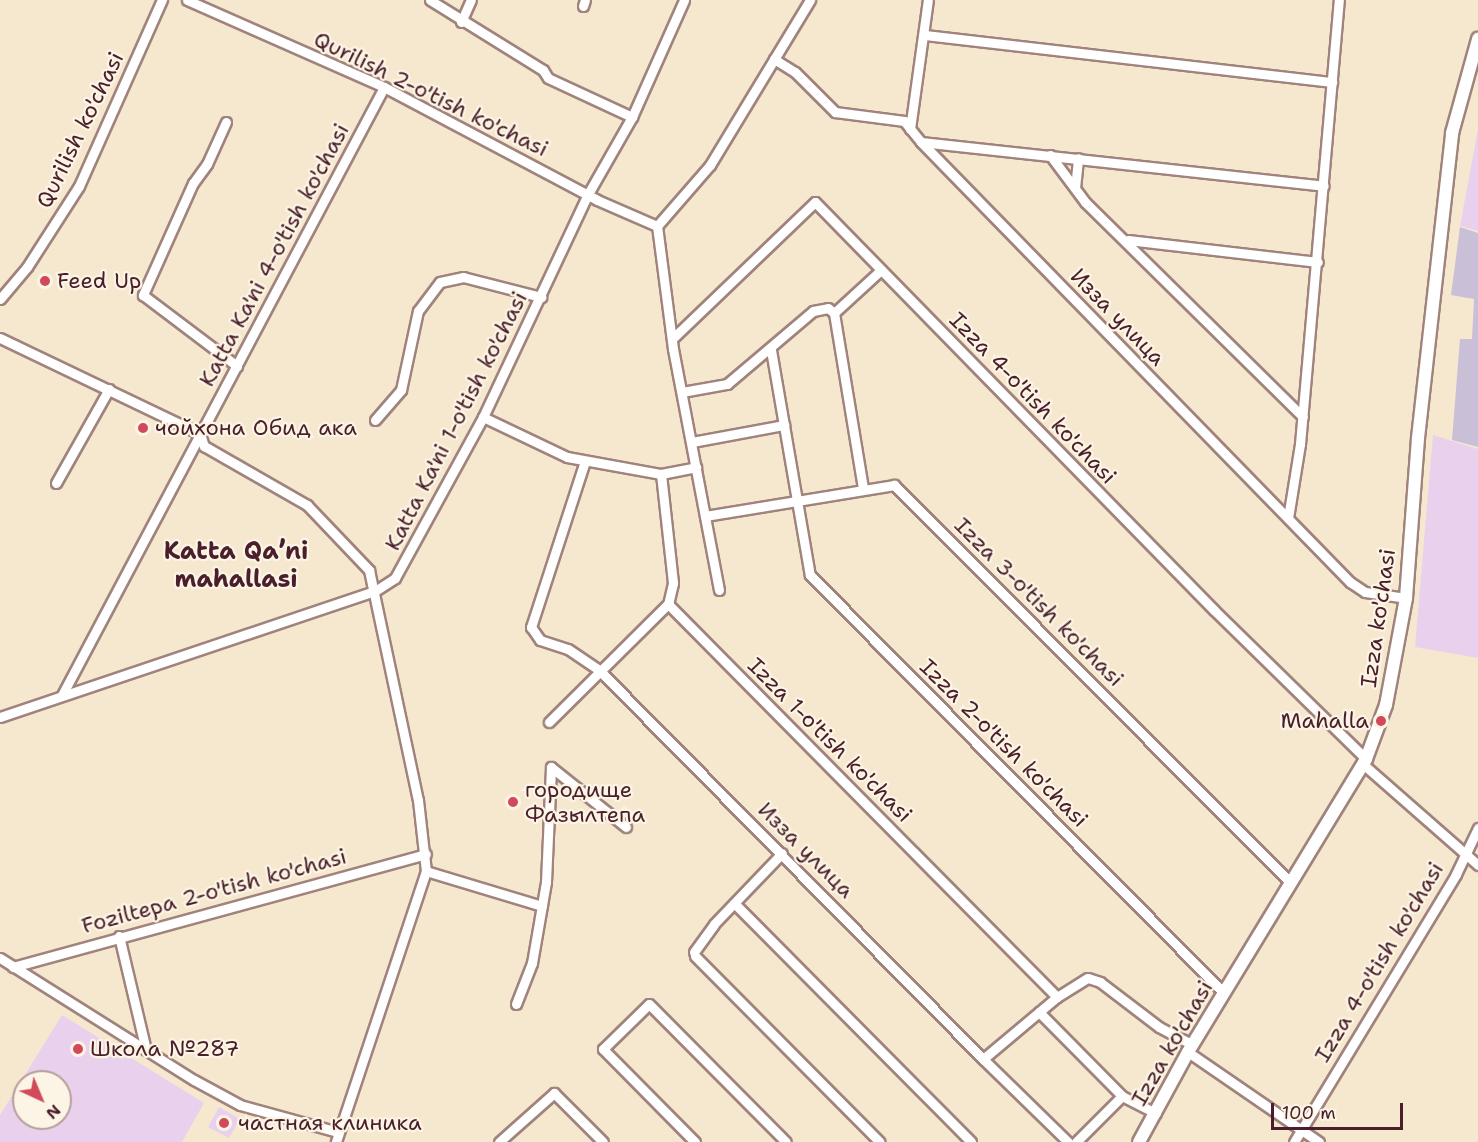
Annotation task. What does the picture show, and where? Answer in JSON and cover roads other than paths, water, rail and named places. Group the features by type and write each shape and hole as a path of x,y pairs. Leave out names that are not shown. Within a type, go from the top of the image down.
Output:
{"main road":[{"name":"Izza ko'chasi","path":"1139,1142 1191,1048 1364,762 1391,687 1406,598 1418,438 1448,165 1462,86 1478,39"}],"street":[{"name":"Qurilish ko'chasi","path":"0,299 27,267 79,186 162,0"},
{"name":"Qurilish 2-o'tish ko'chasi","path":"187,0 384,87 588,194 657,226"},
{"path":"430,0 461,22 543,70 548,78 632,117"},
{"path":"461,22 471,0"},
{"name":"Katta Ka'ni 1-o'tish ko'chasi","path":"0,717 375,591 395,578 408,560 483,417 542,297 588,194 632,117 684,0"},
{"path":"719,590 672,339 657,226 710,165 810,0"},
{"path":"910,129 925,35 928,0"},
{"path":"1288,518 1303,417 1339,0"},
{"path":"925,35 1332,82"},
{"path":"774,59 795,72 835,112 904,121 910,129"},
{"name":"Katta Ka'ni 4-o'tish ko'chasi","path":"62,695 384,87"},
{"path":"226,122 207,164 193,183 143,295 237,366"},
{"name":"Изза улица","path":"910,129 1288,518 1365,592 1406,598"},
{"path":"921,142 1324,186"},
{"path":"1050,155 1075,188 1303,417"},
{"path":"1075,188 1078,158"},
{"name":"Izza 4-o'tish ko'chasi","path":"672,339 815,202 1364,762 1463,854 1456,874 1294,1142"},
{"path":"1128,240 1318,262"},
{"path":"834,313 881,270"},
{"path":"375,420 401,390 418,311 440,282 463,277 542,297"},
{"path":"682,392 727,384 771,350 813,311 828,308 834,313 863,489"},
{"path":"0,338 200,434 204,446 307,506 360,559 375,591 418,800 426,854 426,871 336,1142"},
{"name":"Izza 2-o'tish ko'chasi","path":"771,350 794,501 810,575 1224,993"},
{"path":"56,483 109,389"},
{"path":"483,417 567,457 661,474 696,467"},
{"path":"692,442 784,425"},
{"name":"Изза улица","path":"585,461 531,627 540,640 568,649 599,670 1068,1142"},
{"path":"549,722 668,604 673,583 661,474"},
{"name":"Izza 3-o'tish ko'chasi","path":"705,516 894,485 1290,882"},
{"name":"Izza 1-o'tish ko'chasi","path":"668,604 1057,996"},
{"path":"516,1004 532,963 542,906 550,847 551,767 626,827"},
{"path":"1478,828 1463,854 1478,865"},
{"path":"782,853 735,904 694,954 880,1142"},
{"name":"Foziltepa 2-o'tish ko'chasi","path":"13,967 119,936 426,854"},
{"path":"426,871 542,906"},
{"path":"735,904 971,1142"},
{"path":"119,936 146,1050"},
{"path":"0,958 146,1050 246,1108 338,1132"},
{"path":"983,1059 1057,996 1082,979 1094,979 1319,1142"},
{"path":"694,1142 603,1049 649,1004 786,1142"},
{"path":"1039,1012 1122,1096 1156,1113"},
{"path":"501,1142 554,1093 603,1142"},
{"path":"1076,1142 1122,1096"}],"place":[{"name":"Feed Up","path":"45,281"},
{"name":"чойхона Обид ака","path":"143,428"},
{"name":"Mahalla","path":"1381,721"},
{"name":"городище Фазылтепа","path":"513,802"},
{"name":"Школа №287","path":"78,1049"},
{"name":"частная клиника","path":"224,1123"}],"district":[{"name":"Katta Qaʼni mahallasi","path":"236,566"}]}
